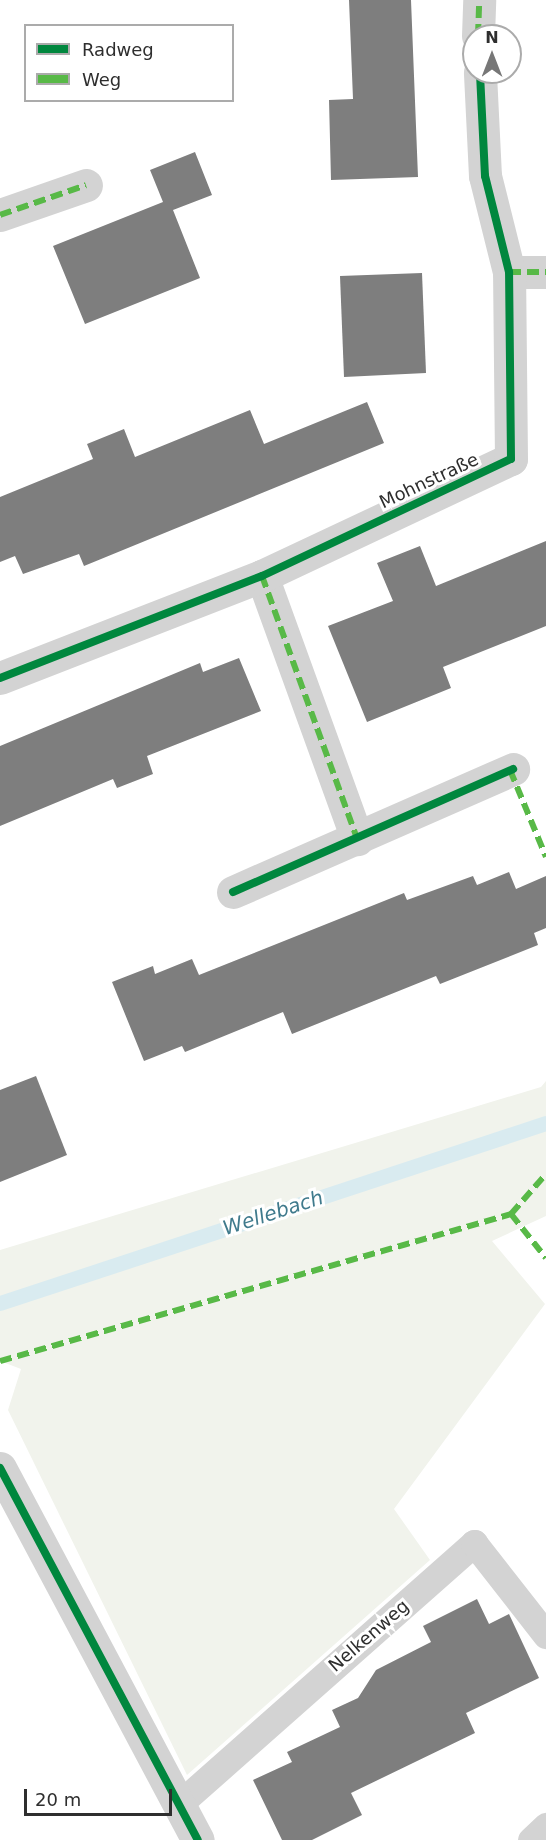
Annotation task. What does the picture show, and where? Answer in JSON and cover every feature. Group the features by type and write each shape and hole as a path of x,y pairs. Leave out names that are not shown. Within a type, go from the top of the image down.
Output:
{"street":[{"path":"478,24 479,0"},
{"name":"Mohnstraße","path":"0,678 262,576 511,459 509,272 485,176 481,84"},
{"path":"0,215 86,185"},
{"path":"509,272 546,272"},
{"path":"262,576 357,839"},
{"path":"233,892 513,769"},
{"path":"0,1468 177,1806 198,1840"}],"lane":[{"name":"Nelkenweg","path":"177,1806 474,1544 546,1635"},
{"path":"531,1840 546,1826"}],"shaded area":[{"path":"546,1081 546,1216 492,1241 545,1304 394,1509 430,1560 187,1775 8,1410 21,1369 0,1361 0,1250 541,1087"}],"building":[{"path":"349,0 411,0 418,177 331,180 329,100 353,99"},
{"path":"195,152 212,195 173,210 200,278 85,324 53,246 163,202 150,170"},
{"path":"422,273 426,373 344,377 340,276"},
{"path":"367,402 384,443 84,566 79,554 23,574 15,556 0,562 0,497 93,459 87,444 124,429 135,457 250,410 264,444"},
{"path":"546,541 546,626 443,667 451,688 367,722 328,626 393,601 377,563 420,546 436,586"},
{"path":"239,658 261,711 147,756 153,774 117,788 113,779 0,826 0,746 200,663 203,672"},
{"path":"509,872 516,889 546,876 546,928 534,933 538,945 440,984 436,976 292,1034 283,1012 185,1052 182,1046 144,1061 112,982 153,966 155,974 192,959 199,975 404,893 407,900 473,876 477,885"},
{"path":"36,1076 67,1155 0,1182 0,1090"},
{"path":"477,1599 489,1624 509,1614 539,1678 466,1713 475,1733 351,1793 362,1815 312,1840 282,1840 253,1780 292,1762 287,1752 340,1727 332,1710 358,1698 376,1670 431,1642 423,1626"}],"waterway":[{"name":"Wellebach","path":"0,1303 546,1123"}],"marked path":[{"path":"478,24 479,0"},
{"path":"0,215 86,185"},
{"path":"509,272 546,272"},
{"path":"262,576 357,839"},
{"path":"510,770 546,857"},
{"path":"0,1361 511,1214 546,1174"},
{"path":"511,1214 546,1258"}],"cycle path":[{"path":"0,678 262,576 511,459 509,272 485,176 481,84"},
{"path":"233,892 513,769"},
{"path":"0,1468 198,1840"}]}
